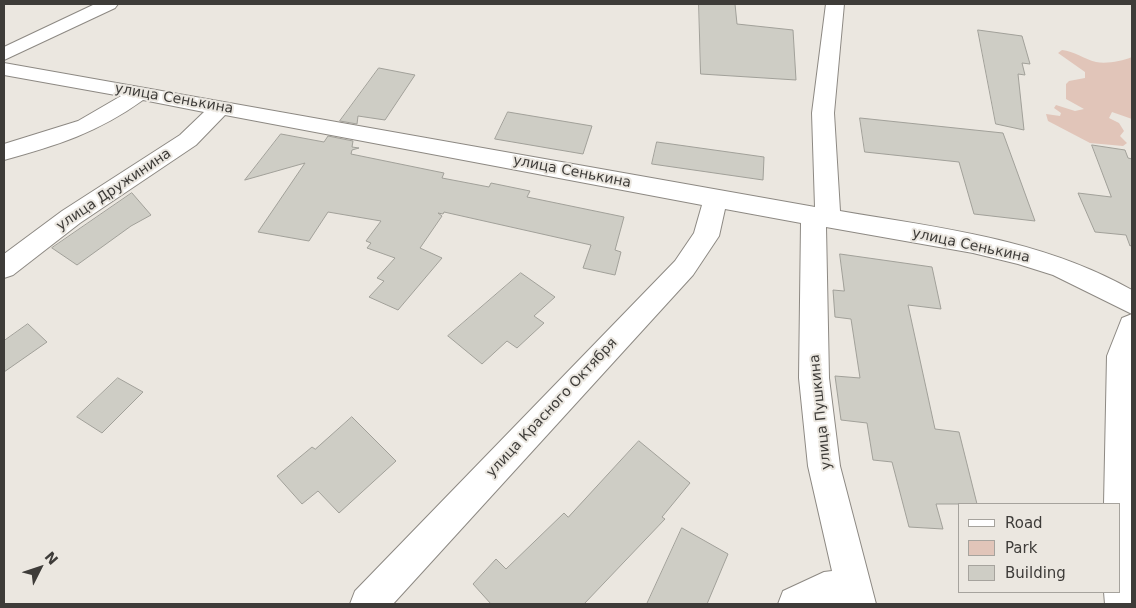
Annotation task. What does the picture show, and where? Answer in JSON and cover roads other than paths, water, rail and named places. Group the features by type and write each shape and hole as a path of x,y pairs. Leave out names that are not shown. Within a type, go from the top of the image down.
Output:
{"street":[{"path":"4,54 109,4"},
{"name":"улица Пушкина","path":"835,4 823,113 814,378 824,466 856,595"},
{"name":"улица Сенькина","path":"4,69 221,107 820,218 973,243 1019,254 1062,268 1104,287 1132,304"},
{"path":"4,152 50,139 102,117 140,93"},
{"name":"улица Дружинина","path":"4,268 71,217 188,140 221,107"},
{"name":"улица Красного Октября","path":"368,604 684,268 706,236 716,199"},
{"path":"1121,503 1122,356 1132,326"},
{"path":"1121,583 1123,604"},
{"path":"796,604 824,590 856,595"}]}
